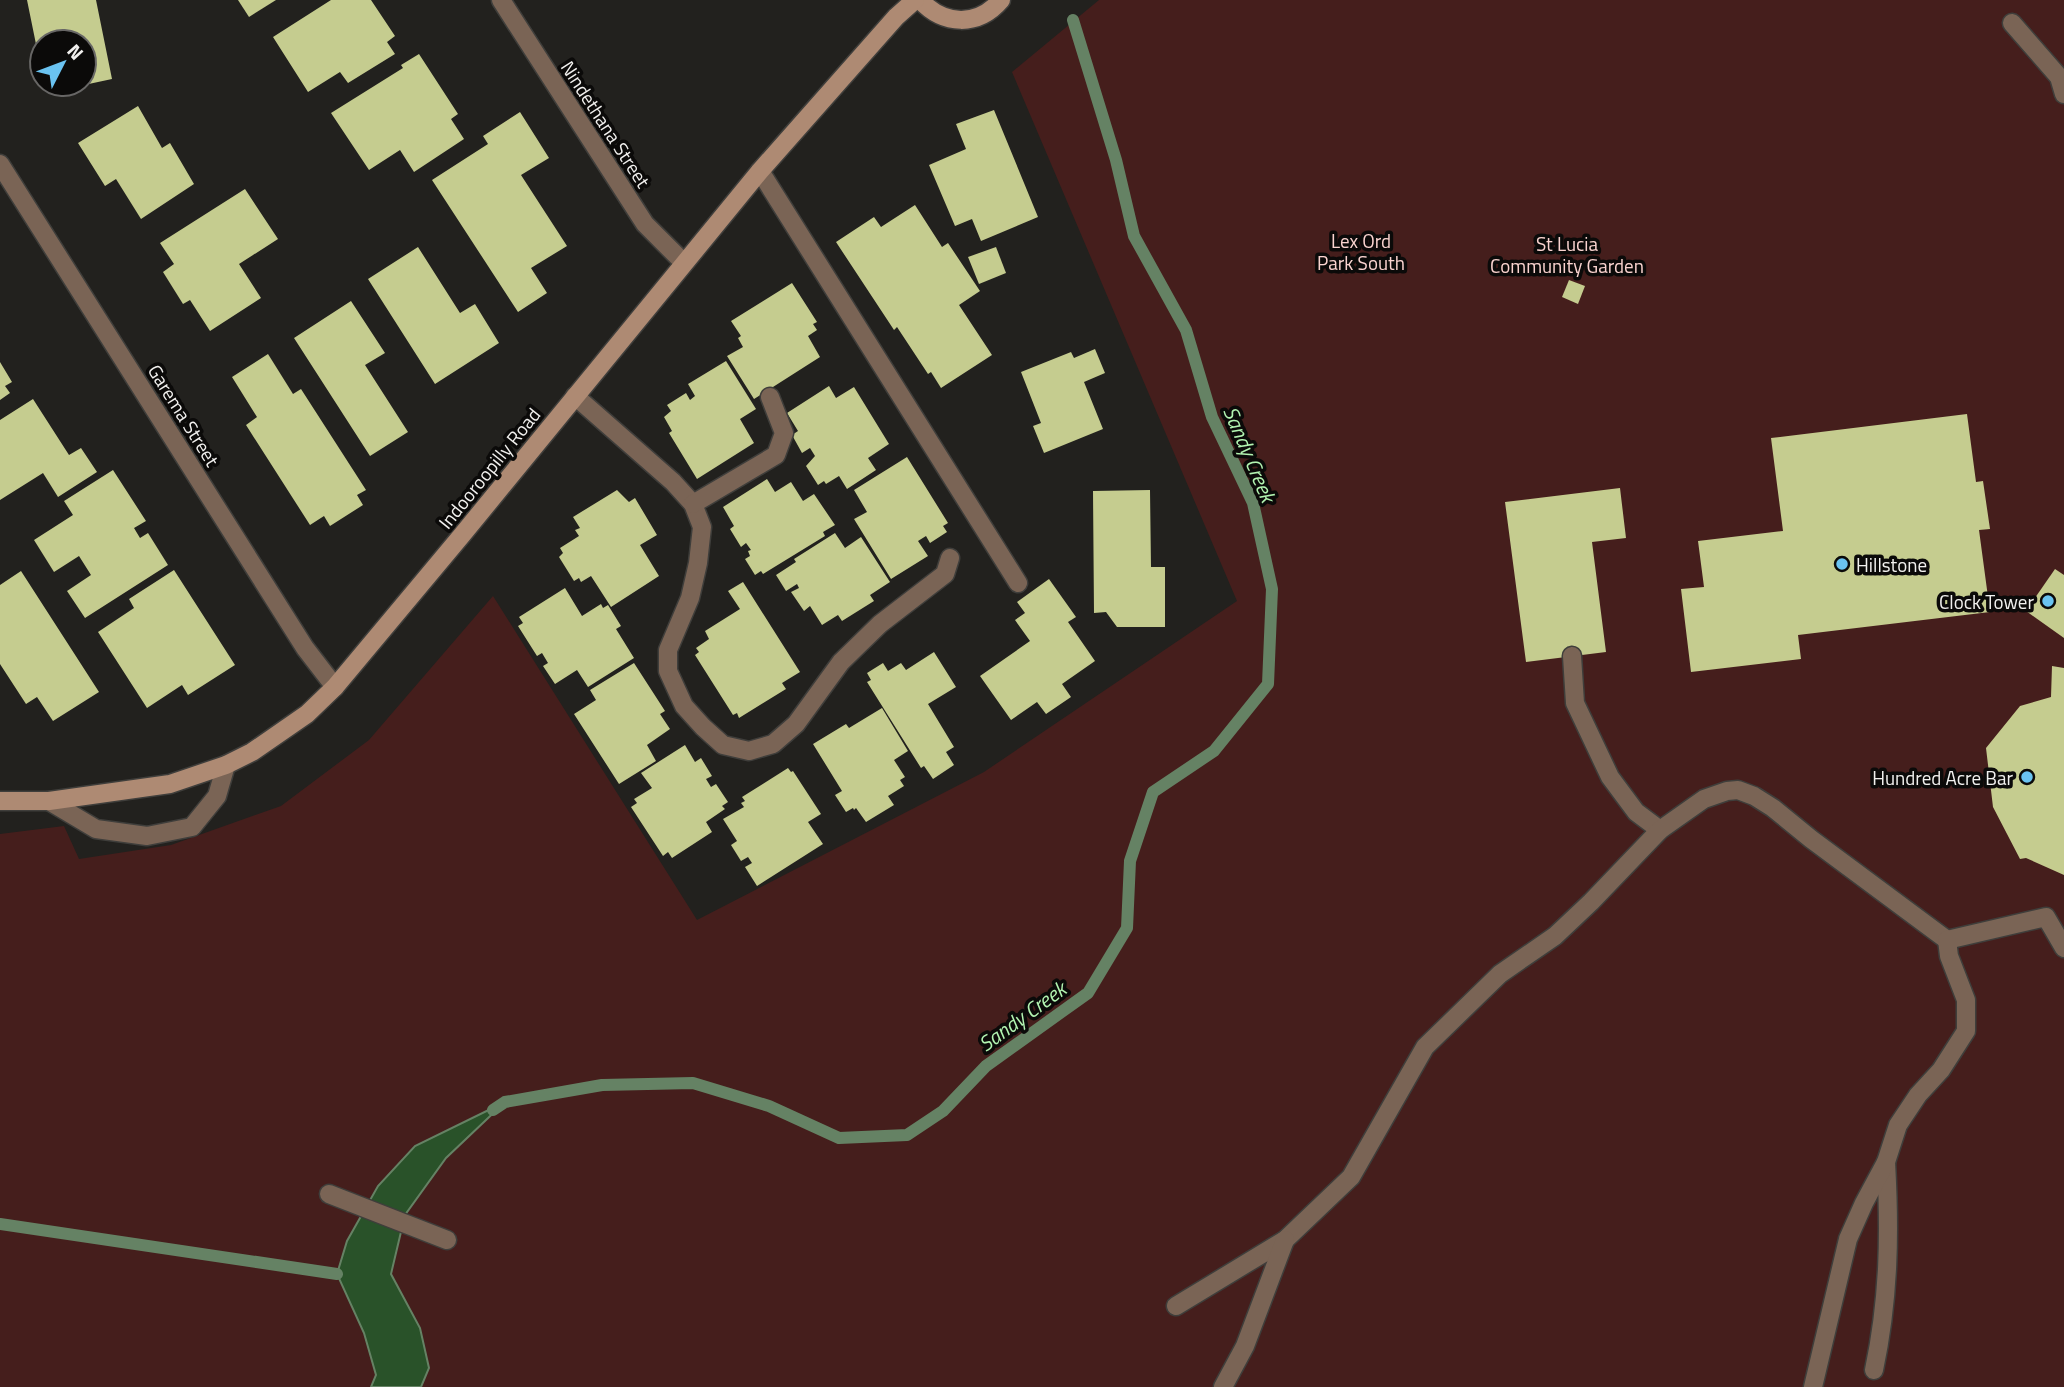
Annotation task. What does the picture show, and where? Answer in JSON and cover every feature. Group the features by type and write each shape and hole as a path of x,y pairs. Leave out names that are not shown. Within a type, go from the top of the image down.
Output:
{"street":[{"name":"Nindethana Street","path":"501,0 646,225 684,263"},
{"name":"Indooroopilly Road","path":"0,801 49,801 170,784 226,765 252,752 307,714 335,687 760,171 915,0"},
{"path":"920,0 929,10 945,18 962,21 978,18 993,9 1001,0"},
{"path":"2012,23 2059,77 2064,94"},
{"name":"Garema Street","path":"0,164 305,648 335,687"},
{"path":"760,171 1018,583"},
{"path":"575,396 673,482 693,504 702,527 698,563 690,598 675,628 668,650 668,671 684,706 723,745 749,751 773,744 796,724 841,662 880,624 945,574 950,558"},
{"path":"693,504 776,455 784,433 770,397"},
{"path":"1572,656 1575,703 1610,777 1636,812 1660,830"},
{"path":"49,801 96,829 147,836 192,827 217,796 226,765"},
{"path":"1176,1306 1285,1240 1351,1177 1426,1047 1500,974 1555,936 1660,830 1704,799 1738,790 1773,808 1947,940 1949,956 1966,1000 1966,1031 1941,1070 1918,1095 1898,1125 1886,1161 1864,1203 1849,1240 1813,1387"},
{"path":"1947,940 2046,917 2064,948"},
{"path":"1874,1370 1883,1325 1889,1234 1886,1161"},
{"path":"328,1194 447,1240"},
{"path":"1223,1387 1245,1346 1285,1240"}],"green space":[{"path":"1099,0 2064,0 2064,1387 0,1387 0,834 64,826 79,859 171,845 281,806 369,740 493,596 697,920 984,772 1237,601 1012,72"}],"shaded area":[{"path":"505,1102 446,1158 405,1215 391,1274 420,1328 429,1368 421,1387 371,1387 376,1375 364,1333 337,1274 347,1241 378,1186 415,1146"}],"building":[{"path":"27,0 96,0 112,79 98,82 98,28 33,28"},
{"path":"238,0 276,0 249,17"},
{"path":"331,0 371,0 395,36 387,42 395,54 348,83 340,72 308,92 273,37"},
{"path":"419,54 458,114 451,119 464,139 414,172 400,150 369,170 331,113 403,68 401,65"},
{"path":"138,106 162,148 170,143 194,184 141,219 116,179 105,186 78,143"},
{"path":"994,110 1038,217 981,241 972,219 955,226 929,165 966,149 956,124"},
{"path":"520,112 549,158 521,175 567,246 531,268 547,293 518,312 432,180 488,144 483,136"},
{"path":"245,189 278,239 239,264 261,298 210,331 190,300 183,304 163,272 174,264 160,243"},
{"path":"915,205 942,247 948,243 980,291 959,305 992,355 941,388 931,372 928,374 897,327 894,330 836,242 874,217 881,227"},
{"path":"418,247 460,313 475,304 499,343 435,384 368,279"},
{"path":"996,247 1006,273 979,284 968,257"},
{"path":"1569,280 1585,286 1578,304 1562,297"},
{"path":"792,283 817,322 813,324 817,330 808,336 820,357 754,399 727,356 743,347 738,338 741,336 731,321"},
{"path":"351,301 385,353 365,365 408,432 370,456 294,338"},
{"path":"1095,349 1105,373 1084,382 1103,429 1044,453 1033,426 1041,423 1021,372 1071,352 1074,358"},
{"path":"268,354 293,394 301,389 366,490 357,495 363,505 330,526 324,516 310,525 246,425 257,417 232,377"},
{"path":"726,361 756,409 740,419 754,443 697,479 669,433 672,431 664,417 671,411 667,405 686,393 690,400 695,396 688,384"},
{"path":"0,362 12,382 5,386 10,393 0,400"},
{"path":"829,386 836,398 854,387 889,444 868,458 876,470 847,489 839,476 826,484 824,481 818,485 806,466 815,456 810,448 802,453 792,435 798,431 787,413"},
{"path":"33,399 69,455 81,448 97,472 58,497 43,473 0,500 0,420"},
{"name":"Hillstone","path":"1967,414 1976,482 1983,481 1990,529 1979,530 1990,612 1798,635 1801,659 1691,672 1681,589 1704,587 1698,541 1783,531 1771,438"},
{"path":"907,457 948,523 943,526 947,532 930,543 926,536 918,541 928,556 891,579 854,519 867,512 854,490"},
{"path":"113,470 146,521 134,528 140,538 148,533 168,565 85,618 67,591 91,575 79,556 54,572 34,540 73,515 64,501"},
{"path":"767,479 775,492 791,482 803,501 814,494 835,525 823,532 825,536 763,574 761,571 755,575 745,559 750,556 748,551 751,550 746,543 741,547 730,529 734,526 723,507"},
{"path":"1620,488 1626,538 1592,542 1606,652 1526,662 1505,502"},
{"path":"617,490 629,502 635,498 657,535 640,545 659,576 611,607 591,576 581,582 579,578 574,581 559,557 563,553 560,548 579,536 575,530 580,528 573,517"},
{"path":"1150,490 1151,567 1165,567 1165,627 1117,627 1106,612 1094,613 1093,491"},
{"path":"835,533 845,548 861,537 890,582 870,595 874,601 842,621 838,615 822,625 810,606 804,611 791,592 799,588 797,584 786,591 776,575 796,562 794,559"},
{"name":"Clock Tower","path":"2055,569 2064,575 2064,638 2026,611"},
{"path":"174,570 235,665 188,695 182,685 147,708 98,632 134,608 129,599"},
{"path":"21,571 99,692 53,721 37,697 26,704 0,664 0,585"},
{"path":"1049,579 1076,617 1068,622 1095,661 1062,684 1071,697 1046,714 1037,702 1011,720 980,676 1030,641 1015,620 1025,613 1017,602"},
{"path":"743,582 800,672 782,683 786,689 739,718 737,713 733,715 695,655 699,652 696,648 709,639 705,631 740,609 728,591"},
{"path":"565,588 582,616 601,604 603,608 608,605 621,626 616,629 634,658 588,687 577,670 555,684 543,666 548,663 542,653 537,656 518,626 523,623 519,617"},
{"path":"934,652 956,687 928,704 954,747 946,752 954,765 933,779 924,766 921,768 867,682 871,680 867,673 883,663 888,671 901,663 906,670"},
{"path":"634,663 665,711 660,714 670,729 647,745 656,761 619,784 574,714 596,700 590,690"},
{"name":"Hundred Acre Bar","path":"2052,666 2064,668 2064,875 2026,858 2020,859 1993,807 1986,748 2020,706 2051,697"},
{"path":"882,708 908,751 894,760 905,777 900,780 904,786 888,796 894,805 866,822 856,808 846,812 835,795 842,791 813,744 846,724 849,728"},
{"path":"685,745 695,762 701,758 712,776 706,779 711,787 716,784 728,802 722,806 725,809 706,822 712,832 672,858 668,852 663,856 631,807 637,803 634,799 652,788 641,773"},
{"path":"788,768 793,771 821,814 808,822 823,844 757,886 745,867 752,863 748,857 741,861 731,845 737,841 723,819 744,807 741,803 745,801 742,797"}],"waterway":[{"name":"Sandy Creek","path":"493,1110 505,1102 602,1085 693,1083 769,1106 839,1138 907,1135 943,1111 986,1066 1088,993 1127,928 1130,861 1153,792 1214,751 1268,684 1272,589 1253,503 1212,417 1186,330 1134,236 1116,160 1073,20"},
{"path":"0,1224 337,1274"}],"place":[{"name":"Hillstone","path":"1842,564"},
{"name":"Clock Tower","path":"2048,601"},
{"name":"Hundred Acre Bar","path":"2027,777"}],"park label":[{"name":"Lex Ord Park South","path":"1361,251"},
{"name":"St Lucia Community Garden","path":"1567,254"}]}
